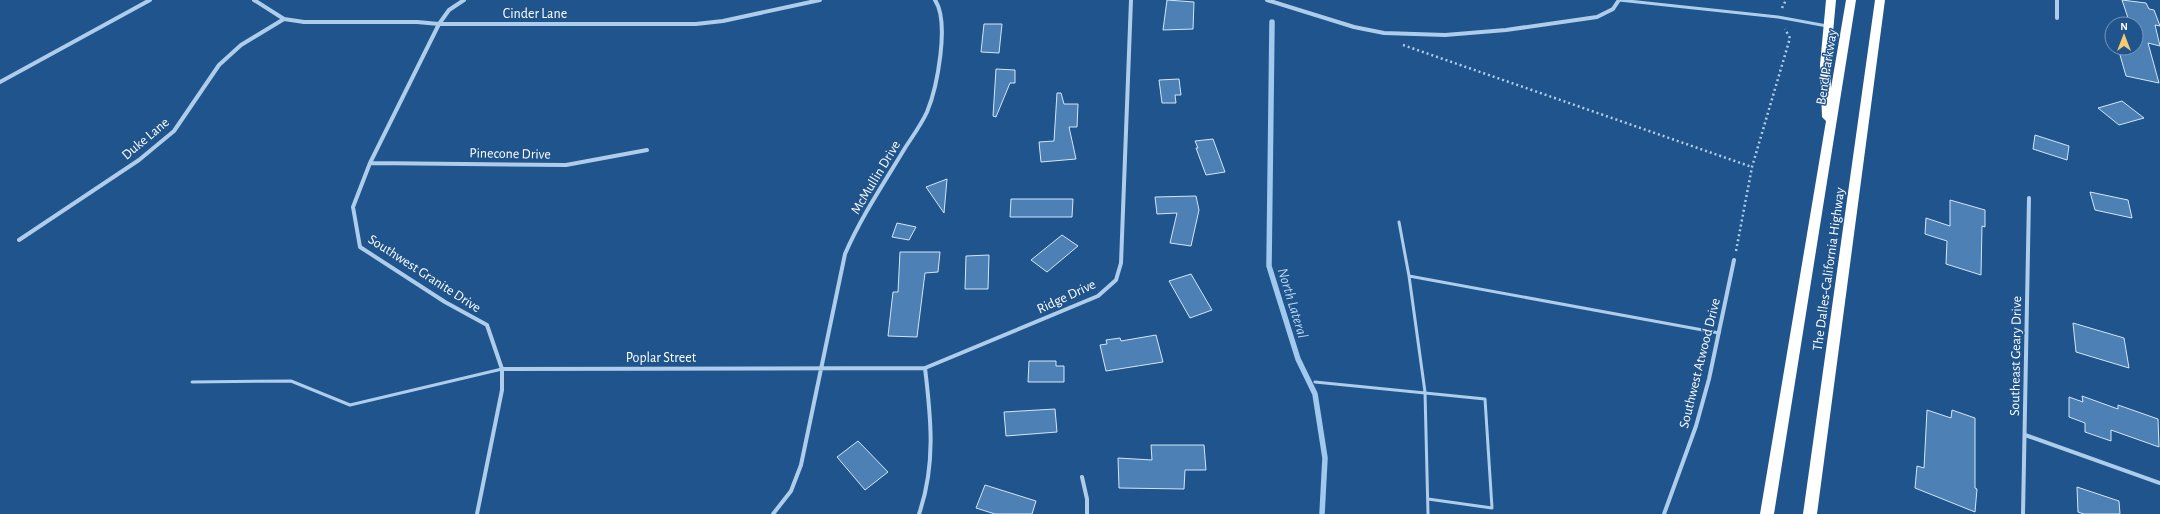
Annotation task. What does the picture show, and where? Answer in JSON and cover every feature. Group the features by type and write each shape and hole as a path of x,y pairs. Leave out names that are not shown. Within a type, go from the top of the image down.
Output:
{"highway":[{"path":"1828,138 1825,85 1831,0"},
{"name":"Bend Parkway","path":"1828,138 1851,0"},
{"path":"1877,29 1880,0"},
{"path":"1877,29 1887,0"},
{"name":"The Dalles-California Highway","path":"1810,514 1877,29"},
{"name":"The Dalles-California Highway","path":"1767,514 1828,138"}],"street":[{"path":"0,82 150,0"},
{"name":"Cinder Lane","path":"254,0 284,18 304,22 417,22 439,24 696,24 723,21 820,0"},
{"name":"Southwest Granite Drive","path":"464,0 449,10 439,24 370,163 353,207 360,247 445,302 487,325 502,369 502,390 477,514"},
{"name":"McMullin Drive","path":"773,514 791,491 801,465 820,368 845,254 856,229 927,112 932,94 943,27 941,9 935,0"},
{"name":"Ridge Drive","path":"820,368 925,368 1098,296 1116,280 1122,263 1131,0"},
{"path":"1267,0 1354,28 1383,32 1431,35 1487,33 1597,17 1613,9 1619,0"},
{"path":"2057,0 2057,18"},
{"name":"Duke Lane","path":"19,240 145,155 174,131 219,65 241,45 284,18"},
{"name":"Pinecone Drive","path":"370,163 566,165 647,150"},
{"name":"Southeast Geary Drive","path":"2023,514 2029,198"},
{"name":"Southwest Atwood Drive","path":"1664,514 1696,426 1709,379 1734,260"},
{"name":"Poplar Street","path":"502,369 820,368"},
{"path":"919,514 931,476 932,423 925,368"},
{"path":"2025,435 2160,483"},
{"path":"1082,477 1087,499 1087,514"}],"lane":[{"path":"1619,0 1778,16 1828,27"},
{"path":"1400,222 1425,392 1428,514"},
{"path":"1409,276 1719,333"},
{"path":"192,382 291,381 350,405 502,369"},
{"path":"1315,382 1485,399 1492,508 1428,499"}],"path":[{"path":"1734,260 1752,166 1790,38 1778,16"},
{"path":"1383,32 1396,43 1752,166"}],"building":[{"path":"1167,0 1194,2 1193,29 1163,30"},
{"path":"2122,0 2146,3 2149,9 2154,10 2160,26 2155,25 2160,46 2148,43 2159,83 2126,76 2120,56 2144,56 2144,16 2127,16"},
{"path":"984,24 1002,24 999,53 981,52"},
{"path":"996,69 1015,70 1015,83 1010,83 996,117 993,116"},
{"path":"1179,79 1181,95 1175,95 1176,103 1162,103 1159,80"},
{"path":"1057,93 1061,93 1064,104 1078,104 1077,127 1069,127 1076,159 1041,162 1039,142 1054,141"},
{"path":"2122,101 2144,118 2119,125 2098,108"},
{"path":"2035,135 2069,146 2067,160 2033,149"},
{"path":"1213,139 1225,172 1206,175 1196,148 1198,148 1195,141"},
{"path":"947,179 944,213 926,187"},
{"path":"2090,192 2128,200 2132,218 2095,210"},
{"path":"1196,196 1199,210 1191,246 1170,243 1177,213 1157,214 1155,197"},
{"path":"1011,199 1073,199 1072,217 1010,217"},
{"path":"1950,200 1985,210 1985,227 1982,226 1981,275 1946,264 1947,241 1925,234 1926,218 1950,226"},
{"path":"897,223 916,227 909,240 892,237"},
{"path":"1062,235 1078,246 1047,272 1031,260"},
{"path":"900,252 940,252 938,272 925,273 917,337 888,336 893,292 898,292"},
{"path":"989,255 988,289 965,289 966,256"},
{"path":"1191,274 1212,310 1190,318 1169,281"},
{"path":"2073,323 2124,338 2129,368 2076,352"},
{"path":"1156,335 1163,362 1106,371 1100,345 1107,344 1106,340 1120,338 1121,341"},
{"path":"1029,361 1056,361 1056,366 1064,366 1064,382 1028,382"},
{"path":"2082,396 2118,409 2118,405 2158,419 2159,447 2111,430 2111,441 2085,432 2085,423 2069,417 2069,397 2083,402"},
{"path":"1055,409 1057,432 1006,436 1004,412"},
{"path":"1927,410 1951,418 1952,410 1975,418 1975,488 1977,489 1975,512 1915,488 1917,466 1924,468"},
{"path":"858,441 888,472 865,490 837,457"},
{"path":"1151,445 1204,445 1206,470 1185,470 1184,489 1119,488 1118,458 1152,460"},
{"path":"985,485 1036,501 1032,514 995,514 976,508"},
{"path":"2077,487 2119,501 2120,514 2084,514 2078,512"}],"waterway":[{"name":"North Lateral","path":"1272,22 1269,266 1298,359 1315,394 1325,458 1322,514"}]}
